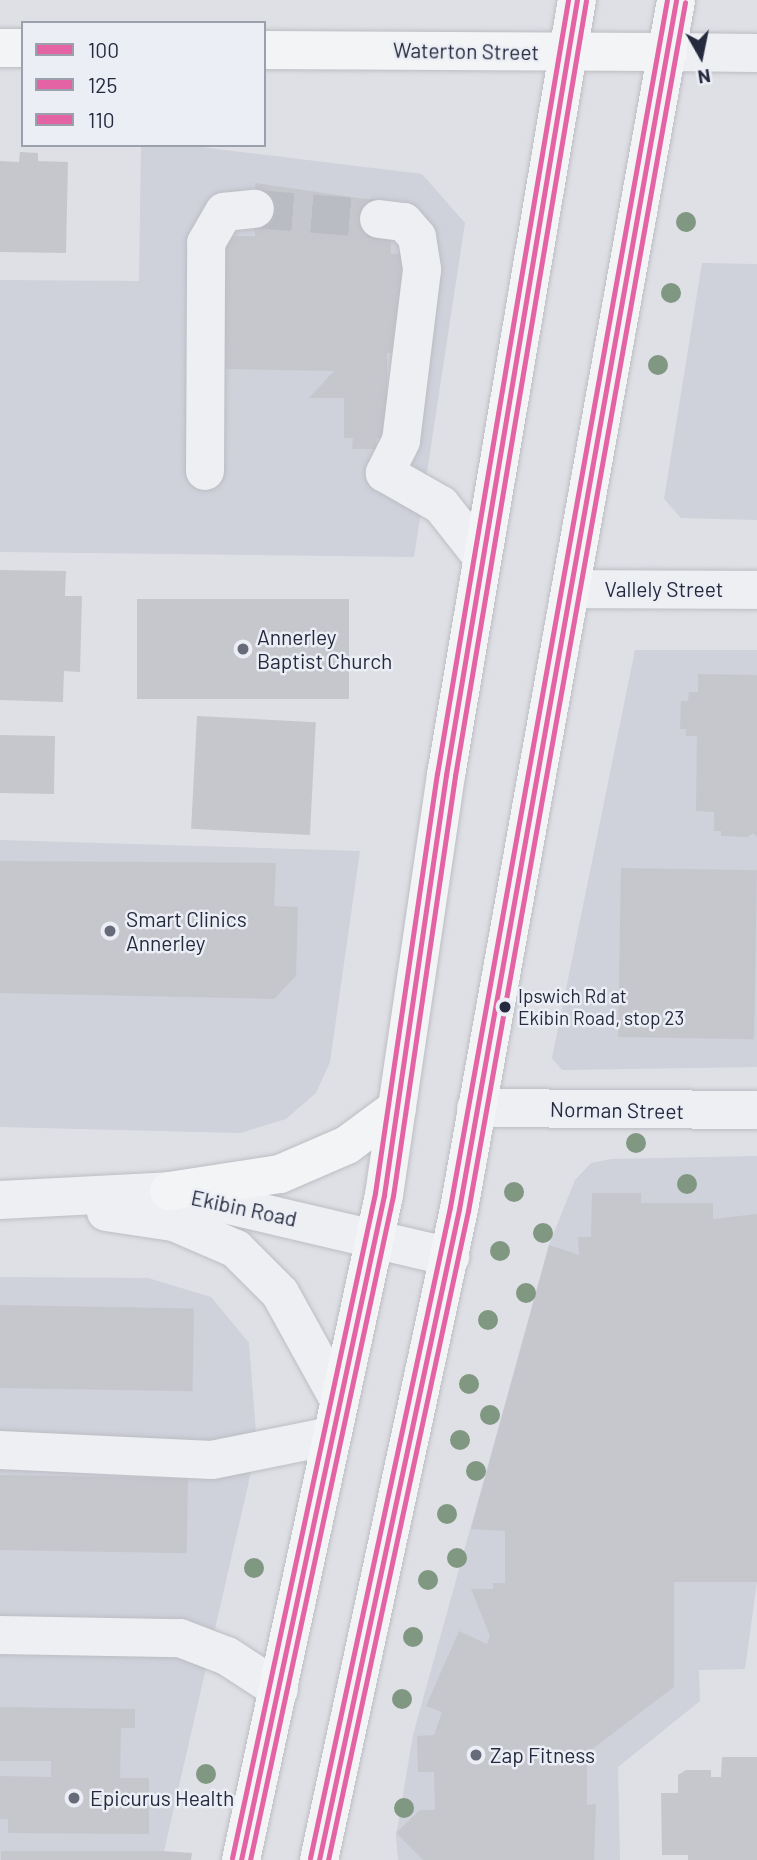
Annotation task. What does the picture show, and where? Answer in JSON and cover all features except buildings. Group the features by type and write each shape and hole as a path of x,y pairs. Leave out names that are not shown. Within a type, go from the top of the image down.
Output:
{"main road":[{"path":"241,1860 375,1239 482,557 577,0"},
{"path":"318,1860 450,1257 676,0"},
{"path":"0,48 21,48"},
{"name":"Waterton Street","path":"266,50 668,52"},
{"path":"170,1192 280,1174 347,1145 397,1108"}],"street":[{"path":"668,52 757,53"},
{"path":"205,471 206,243 224,212 255,209"},
{"path":"379,219 404,222 417,237 422,270 401,441 385,472 441,505 482,557"},
{"name":"Vallely Street","path":"571,589 757,590"},
{"name":"Norman Street","path":"476,1108 757,1110"},
{"name":"Ekibin Road","path":"17,1201 170,1192 450,1257"},
{"name":"Ekibin Road","path":"17,1201 174,1222 236,1249 280,1293 335,1418"},
{"path":"0,1450 212,1460 335,1418"},
{"path":"0,1635 180,1638 227,1656 279,1690"}],"shaded area":[{"path":"141,147 200,147 422,174 465,223 414,557 0,552 0,280 139,281"},
{"path":"702,263 757,264 757,520 681,518 664,499"},
{"path":"635,650 757,650 757,1067 562,1070 552,1058"},
{"path":"0,840 360,851 330,1062 316,1093 286,1119 240,1133 0,1127"},
{"path":"757,1156 757,1582 745,1669 699,1670 700,1701 618,1767 620,1860 398,1860 396,1836 413,1735 549,1245 575,1180 591,1163 611,1159"},
{"path":"0,1277 148,1278 211,1297 249,1343 257,1446 162,1860 0,1860"}],"tunnel":[{"path":"255,209 379,219"}],"transit line":[{"name":"110","path":"232,1858 375,1193 437,774 568,0"},
{"name":"100","path":"241,1860 384,1195 446,775 577,0"},
{"name":"110","path":"310,1858 450,1207 667,0"},
{"name":"100","path":"319,1860 459,1209 676,0"},
{"name":"125","path":"250,1860 393,1196 455,776 586,1"},
{"name":"125","path":"328,1860 468,1211 685,2"}],"place":[{"name":"Annerley Baptist Church","path":"243,649"},
{"name":"Smart Clinics Annerley","path":"110,931"},
{"name":"Ipswich Rd at Ekibin Road, stop 23","path":"505,1007"},
{"name":"Zap Fitness","path":"476,1755"},
{"name":"Epicurus Health","path":"74,1798"}]}
